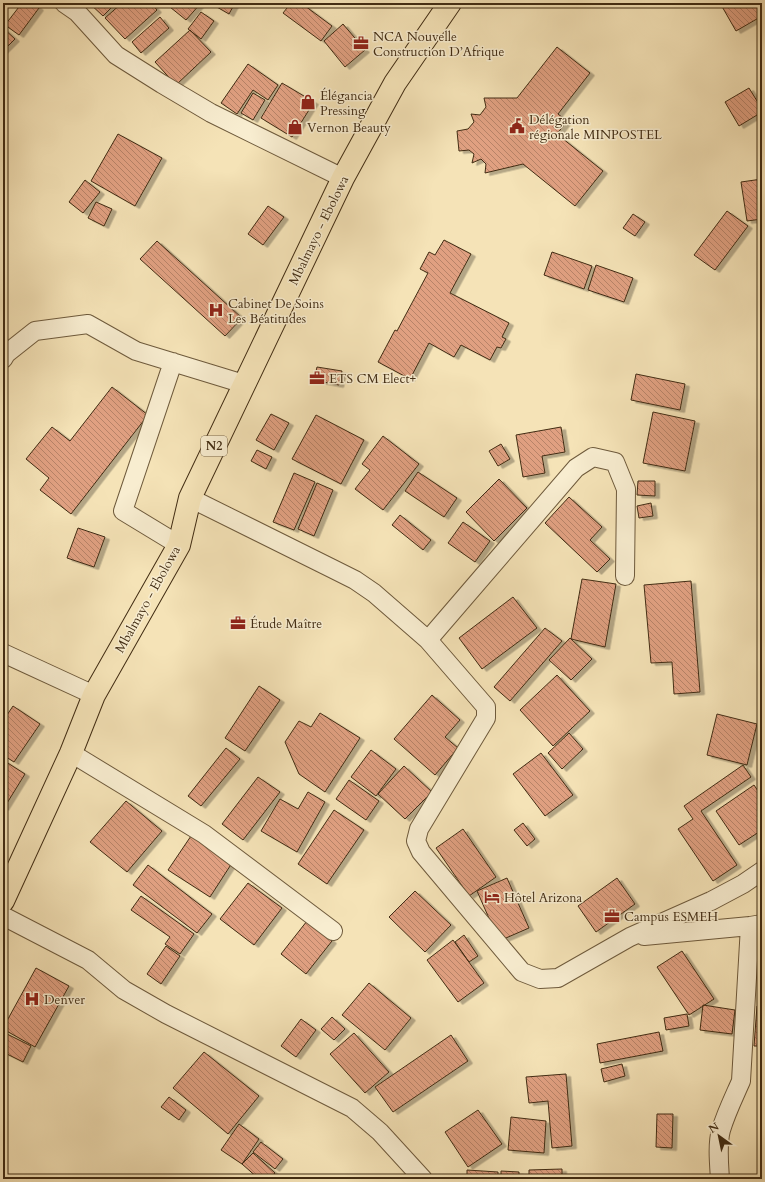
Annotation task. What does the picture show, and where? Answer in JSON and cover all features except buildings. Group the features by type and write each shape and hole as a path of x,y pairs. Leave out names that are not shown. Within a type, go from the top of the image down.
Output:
{"highway":[{"name":"Mbalmayo - Ebolowa","path":"3,900 71,753 94,695 179,545 190,498 343,178 394,83 450,3"}],"street":[{"path":"64,3 77,12 116,55 162,84 211,113 343,178"},
{"path":"3,359 6,354 35,332 88,324 136,351 244,384"},
{"path":"173,362 123,512 179,545"},
{"path":"428,640 576,468 593,457 615,462 626,489 625,576"},
{"path":"190,498 355,580 374,593 428,640 486,707 486,718 419,829 416,841 421,852 522,972 540,979 558,978 630,938 743,884 762,871"},
{"path":"3,653 94,695"},
{"path":"71,753 204,834 333,931"},
{"path":"3,916 88,960 124,990 166,1014 352,1108 380,1132 423,1179"},
{"path":"630,938 756,925 741,1081 732,1100 721,1131 719,1159 720,1179"}],"place":[{"name":"NCA Nouvelle Construction D’Afrique","path":"361,43"},
{"name":"Élégancia Pressing","path":"308,102"},
{"name":"Délégation régionale MINPOSTEL","path":"517,126"},
{"name":"Vernon Beauty","path":"295,127"},
{"name":"Cabinet De Soins Les Béatitudes","path":"216,310"},
{"name":"ETS CM Elect+","path":"317,378"},
{"name":"Étude Maître","path":"238,623"},
{"name":"Hôtel Arizona","path":"492,897"},
{"name":"Campus ESMEH","path":"612,916"},
{"name":"Denver","path":"32,999"}]}
